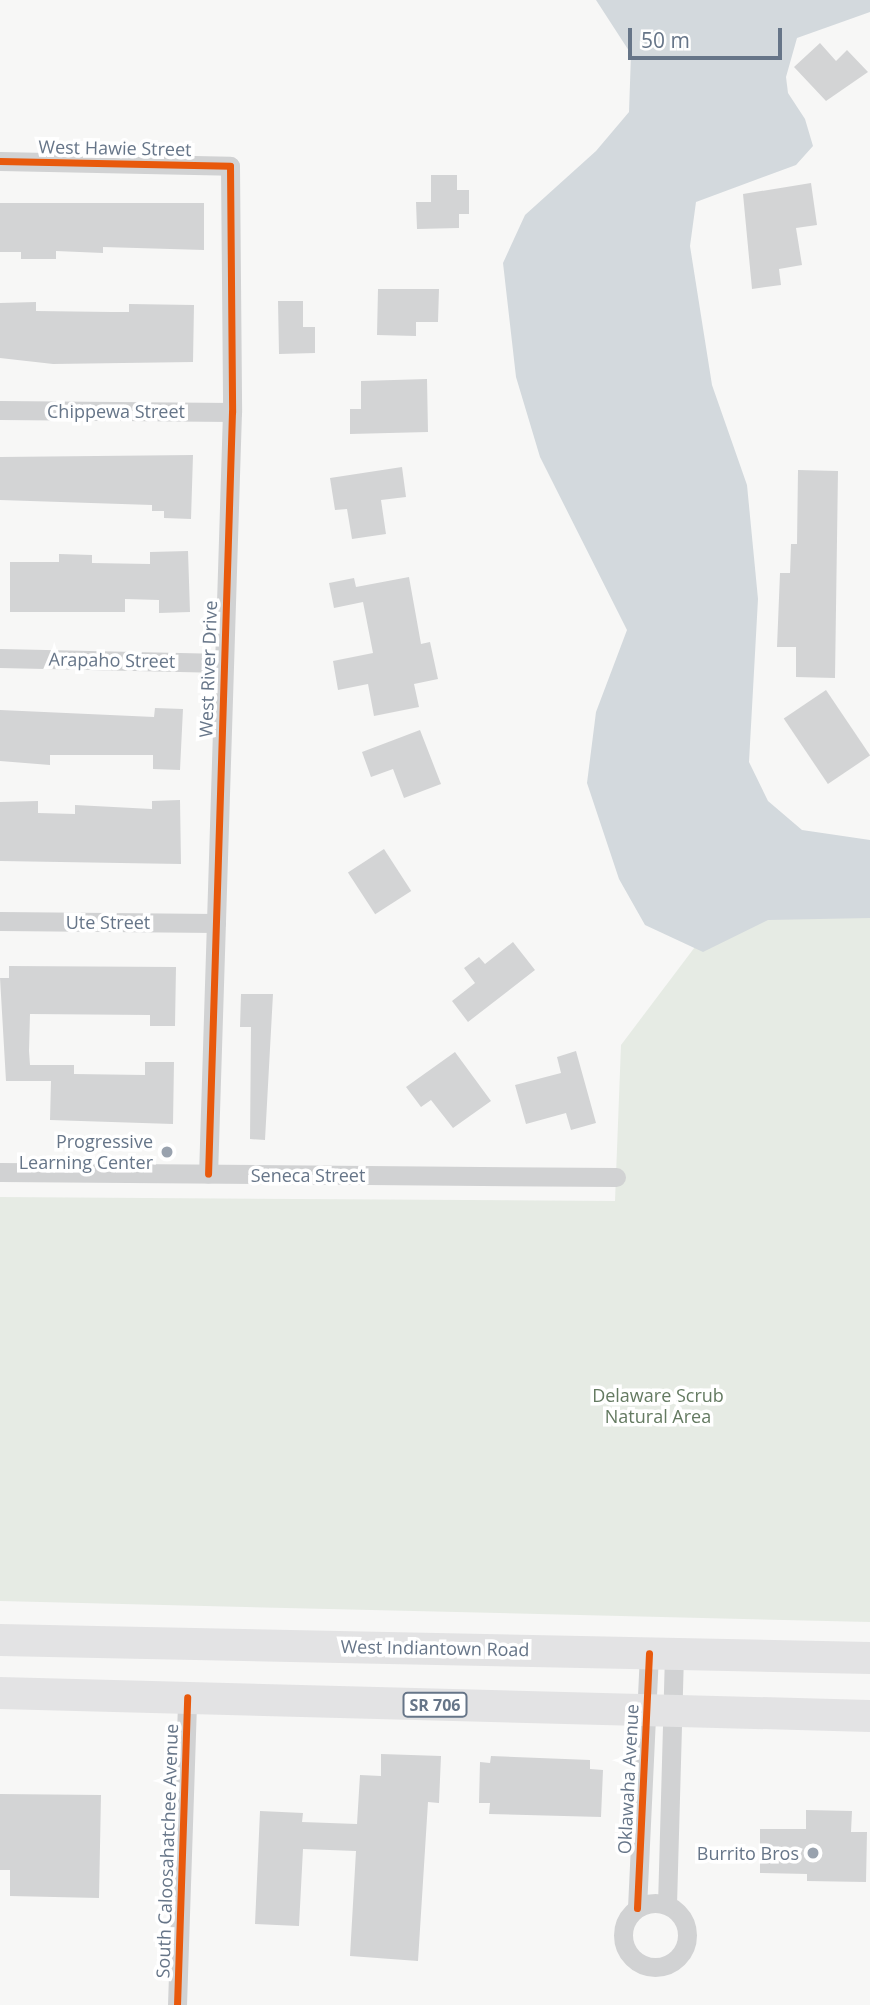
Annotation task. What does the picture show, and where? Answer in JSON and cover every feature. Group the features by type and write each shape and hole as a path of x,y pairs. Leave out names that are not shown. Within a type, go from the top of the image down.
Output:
{"main road":[{"name":"West Indiantown Road","path":"0,1640 870,1658"},
{"name":"SR 706","path":"0,1693 870,1716"}],"street":[{"name":"West Hawie Street","path":"0,161 230,166"},
{"name":"West River Drive","path":"208,1174 232,412 230,166"},
{"name":"Chippewa Street","path":"0,410 232,412"},
{"name":"Arapaho Street","path":"0,658 224,663"},
{"name":"Ute Street","path":"0,921 216,923"},
{"name":"Seneca Street","path":"0,1172 616,1177"},
{"name":"Oklawaha Avenue","path":"660,1712 637,1908 624,1925 625,1948 640,1964 660,1967 678,1957 687,1939 683,1918 667,1905 660,1712 662,1653"},
{"name":"South Caloosahatchee Avenue","path":"177,2005 187,1697"},
{"path":"637,1908 667,1905"}],"green space":[{"name":"Delaware Scrub Natural Area","path":"870,906 870,1622 0,1601 0,1197 615,1201 621,1045 710,927"}],"shaded area":[{"path":"596,0 870,0 870,12 797,38 786,77 788,93 805,119 813,146 796,165 696,202 690,246 712,385 747,485 758,599 749,762 768,801 802,830 870,840 870,918 768,920 703,952 645,925 619,879 587,783 596,712 627,630 540,457 516,377 503,263 525,215 596,151 629,112 631,54"}],"building":[{"path":"820,43 836,61 847,50 868,72 826,101 794,67"},
{"path":"431,175 457,175 457,190 469,190 469,214 459,214 459,228 417,229 416,202 431,202"},
{"path":"811,183 817,225 796,228 802,265 779,269 781,285 752,289 743,194"},
{"path":"0,203 204,203 204,250 103,247 103,253 56,251 56,259 21,259 21,252 0,252"},
{"path":"378,289 439,289 438,322 416,322 416,336 377,335"},
{"path":"278,301 303,301 303,327 315,327 315,353 279,354"},
{"path":"36,302 36,311 129,312 129,304 194,305 193,362 53,364 0,358 0,303"},
{"path":"427,379 428,432 350,434 350,409 361,409 361,381"},
{"path":"193,455 191,519 164,518 164,511 152,511 152,505 0,500 0,457"},
{"path":"402,467 406,497 381,500 386,534 352,539 347,509 335,510 330,478"},
{"path":"798,470 838,471 835,678 796,677 796,647 777,647 780,573 790,573 791,544 797,544"},
{"path":"188,551 190,612 159,613 159,600 125,599 125,612 10,612 10,562 59,562 59,554 92,555 92,563 150,564 150,552"},
{"path":"409,577 421,644 430,642 438,679 414,684 419,707 374,716 368,684 338,690 333,661 373,653 363,602 334,608 329,583 354,578 356,587"},
{"path":"826,690 870,755 828,784 784,719"},
{"path":"155,708 183,709 180,770 153,769 153,755 50,755 50,765 0,761 0,710 154,717"},
{"path":"420,730 441,784 404,798 393,769 371,777 362,752"},
{"path":"180,800 181,864 0,861 0,802 38,801 38,813 75,814 75,805 152,809 152,801"},
{"path":"384,849 411,891 375,914 348,872"},
{"path":"513,942 535,970 468,1022 452,1001 475,983 464,968 479,957 485,964"},
{"path":"9,966 176,967 175,1026 150,1026 150,1015 30,1014 29,1051 30,1065 74,1065 74,1074 145,1075 145,1062 174,1062 173,1124 50,1120 51,1081 6,1081 0,978 9,978"},
{"path":"241,994 273,994 265,1140 250,1139 251,1027 240,1027"},
{"path":"576,1051 596,1123 571,1130 566,1113 526,1124 515,1085 561,1073 557,1057"},
{"path":"455,1052 491,1101 453,1128 431,1100 421,1107 406,1087"},
{"path":"381,1754 441,1756 439,1803 428,1802 418,1961 350,1956 356,1851 303,1849 299,1926 255,1924 260,1811 303,1813 302,1822 357,1824 360,1775 381,1776"},
{"path":"491,1756 590,1760 590,1769 603,1770 601,1817 489,1814 490,1803 479,1803 480,1762 490,1763"},
{"path":"0,1794 101,1795 99,1898 10,1896 10,1870 0,1870"},
{"name":"Burrito Bros","path":"806,1810 852,1811 851,1832 867,1832 866,1882 807,1881 807,1874 760,1873 760,1829 806,1829"}],"cycle path":[{"path":"0,161 230,166 232,412 208,1174"},
{"path":"637,1908 649,1653"},
{"path":"177,2005 187,1697"}],"place":[{"name":"Progressive Learning Center","path":"167,1152"},
{"name":"Burrito Bros","path":"813,1853"}]}
